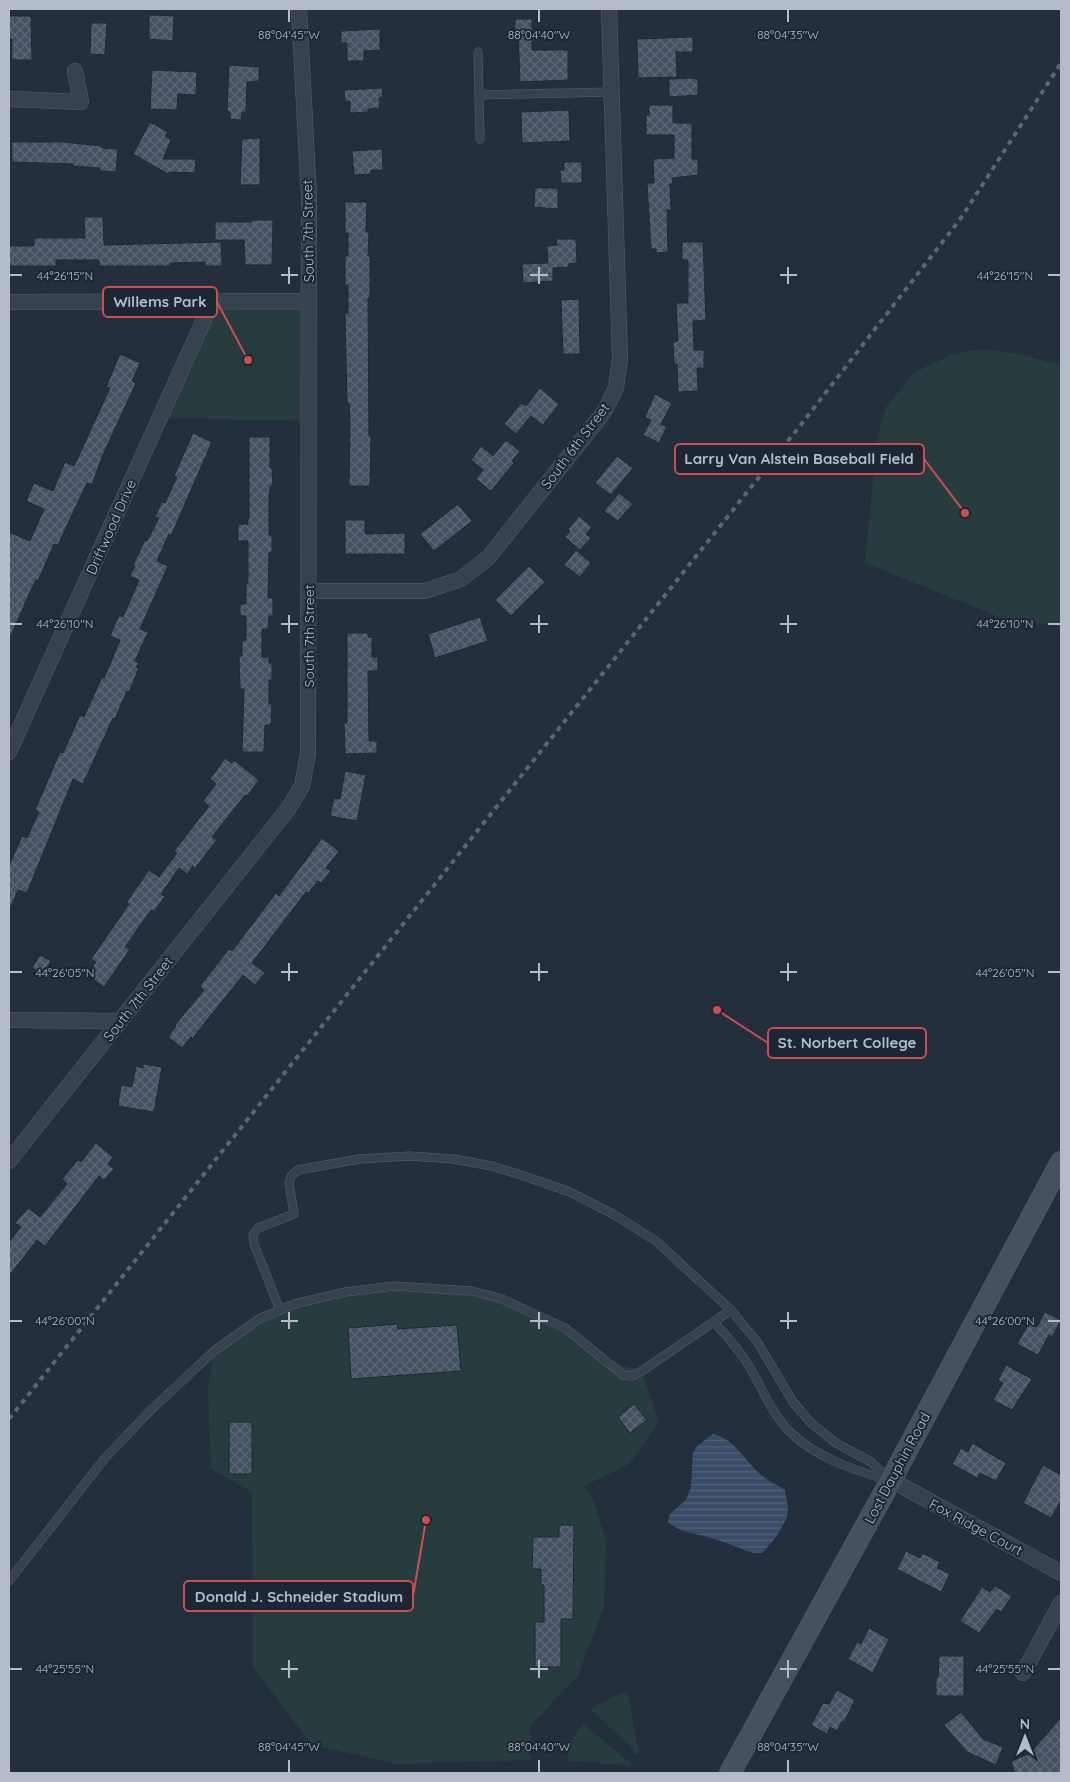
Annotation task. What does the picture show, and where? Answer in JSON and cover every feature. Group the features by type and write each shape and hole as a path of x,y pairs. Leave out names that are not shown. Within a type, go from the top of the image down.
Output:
{"main road":[{"name":"Lost Dauphin Road","path":"730,1773 1061,1162"}],"street":[{"name":"South 7th Street","path":"9,1161 288,809 302,786 308,754 309,197 299,9"},
{"name":"South 6th Street","path":"309,592 425,591 461,579 488,558 604,412 616,388 620,358 610,9"},
{"path":"9,99 81,102 75,70"},
{"path":"9,302 309,301"},
{"name":"Driftwood Drive","path":"9,752 212,302"},
{"path":"9,1020 120,1021"},
{"name":"Fox Ridge Court","path":"890,1480 1061,1573"},
{"path":"1023,1674 1061,1603"}],"lane":[{"path":"478,52 480,139"},
{"path":"479,95 612,92"},
{"path":"280,1310 252,1235 258,1228 294,1214 289,1183 291,1176 298,1170 359,1159 410,1156 453,1159 492,1166 570,1192 613,1214 656,1241 731,1310 758,1343 794,1402 811,1423 836,1443 872,1462 890,1480"},
{"path":"9,1581 105,1458 150,1411 214,1352 259,1319 294,1304 345,1292 394,1286 472,1291 502,1299 525,1308 565,1328 623,1374 632,1376 731,1310"},
{"path":"714,1322 743,1357 778,1417 790,1431 807,1446 834,1462 856,1471 890,1480"}],"green space":[{"path":"309,301 309,421 160,418 212,302"},
{"path":"986,349 1014,353 1061,365 1061,626 1001,618 865,563 877,437 886,407 913,374 952,355"},
{"path":"407,1286 484,1294 545,1318 605,1361 642,1371 659,1422 629,1464 584,1486 593,1499 606,1541 604,1606 578,1676 530,1726 531,1760 397,1764 312,1745 253,1667 252,1492 211,1469 208,1389 214,1351 259,1319 333,1295"},
{"path":"628,1692 637,1745 640,1752 635,1755 632,1748 591,1710 608,1699"},
{"path":"583,1723 631,1762 629,1767 624,1765 568,1761 572,1740"}],"water":[{"path":"713,1434 734,1445 761,1475 785,1490 788,1511 785,1522 778,1534 762,1553 753,1553 683,1531 668,1522 670,1514 686,1500 691,1487 693,1453 697,1446"}],"building":[{"path":"149,15 174,16 173,41 149,39"},
{"path":"9,16 31,16 32,60 12,60 12,39 9,39"},
{"path":"515,19 532,19 532,50 568,50 568,80 520,82 518,31 515,31"},
{"path":"91,23 107,23 105,55 90,54"},
{"path":"380,29 380,50 364,51 364,61 347,61 347,43 341,43 341,31"},
{"path":"693,38 693,52 676,52 677,77 638,78 637,39"},
{"path":"229,65 259,67 259,81 247,82 246,112 242,112 241,120 230,119 230,112 227,111"},
{"path":"152,70 197,72 196,95 178,94 177,110 150,109"},
{"path":"669,79 698,79 698,95 669,97"},
{"path":"382,88 383,97 379,98 380,108 368,109 368,112 350,113 350,101 345,102 344,90"},
{"path":"649,105 673,105 673,123 692,123 692,159 698,159 698,175 672,178 673,184 670,184 671,210 667,210 668,252 656,253 656,249 651,249 647,183 654,183 653,159 674,158 674,135 646,135 646,115 649,115"},
{"path":"569,110 570,141 522,143 521,112"},
{"path":"150,122 168,132 165,136 171,140 163,159 196,159 195,173 169,172 168,174 133,154"},
{"path":"260,138 260,185 240,185 242,139"},
{"path":"12,142 63,142 118,149 116,172 100,171 100,168 73,166 74,164 12,162"},
{"path":"382,149 383,170 371,170 371,174 354,175 352,151"},
{"path":"564,162 582,162 582,183 561,183 560,170 564,170"},
{"path":"535,188 558,188 558,209 534,207"},
{"path":"345,202 367,202 366,232 369,232 368,256 370,256 370,298 368,298 369,436 371,436 370,486 349,486 350,420 349,403 347,403 345,313 348,313 348,285 345,285 345,256 348,256 348,233 345,233"},
{"path":"84,217 103,217 104,245 221,242 222,266 205,266 205,262 170,263 170,266 99,266 99,260 56,260 56,266 9,266 9,246 34,246 34,238 85,238"},
{"path":"252,220 273,220 272,265 245,265 244,240 215,240 215,222 252,222"},
{"path":"556,239 576,239 577,263 569,264 569,267 553,268 553,281 523,283 522,264 548,263 547,246 557,245"},
{"path":"682,242 703,242 706,320 693,321 694,350 704,350 704,368 697,368 698,391 678,392 677,364 674,364 673,342 678,341 676,303 688,303 688,260 682,260"},
{"path":"579,299 580,354 563,354 561,300"},
{"path":"120,354 140,363 132,381 136,383 102,457 92,485 87,483 58,545 54,544 9,640 9,532 30,541 44,509 26,501 34,483 53,491 65,462 74,466 110,388 106,387"},
{"path":"540,388 559,404 543,425 531,416 516,434 504,424 521,403 526,406"},
{"path":"655,394 672,403 661,424 667,427 659,443 643,435 651,420 645,417"},
{"path":"193,433 212,442 171,536 169,534 157,561 168,566 140,629 148,632 135,661 139,663 136,667 139,668 115,719 113,718 83,784 73,779 27,893 18,890 9,911 9,866 22,836 27,838 39,812 35,810 60,752 63,753 80,715 84,717 113,657 120,640 110,636 119,615 123,617 139,580 130,576 135,565 133,565 145,540 147,541 159,518 155,517 162,502 165,503 177,477 174,476"},
{"path":"249,437 270,437 270,468 272,468 273,486 270,486 269,499 269,535 272,535 272,552 269,552 268,598 273,598 273,616 269,616 268,629 262,629 262,657 269,657 269,663 272,663 272,680 269,680 269,704 272,704 271,725 265,725 264,752 242,752 244,689 240,689 239,656 242,656 242,641 246,640 246,616 240,616 240,604 246,604 248,541 238,541 238,524 248,524 249,519"},
{"path":"506,440 520,451 512,461 514,463 491,491 476,479 483,470 471,460 481,446 493,456"},
{"path":"617,456 633,468 611,495 595,483"},
{"path":"619,493 633,504 618,521 604,511"},
{"path":"458,504 472,521 434,551 420,534"},
{"path":"579,516 592,527 586,534 591,538 580,550 565,537 570,531 568,529"},
{"path":"345,520 365,520 365,534 405,533 405,554 345,554"},
{"path":"576,550 591,563 580,577 564,565"},
{"path":"529,566 545,582 511,616 495,600"},
{"path":"480,617 488,641 435,658 428,634"},
{"path":"347,633 368,633 368,637 372,637 372,657 378,657 378,671 368,671 369,741 377,741 377,753 345,754 344,723 347,723"},
{"path":"225,758 232,763 234,760 259,780 212,837 217,840 195,868 193,866 187,874 179,868 161,894 165,896 154,912 151,910 125,947 130,949 104,987 87,975 96,962 91,959 129,904 127,903 128,900 149,870 159,877 177,853 174,851 209,806 203,801 216,784 210,779"},
{"path":"345,771 366,775 357,821 330,816 334,798 340,799"},
{"path":"322,838 339,851 326,868 331,871 321,883 318,881 308,893 306,892 252,963 265,973 255,985 243,975 192,1039 191,1037 182,1048 168,1037 175,1025 204,990 200,986 229,949 232,951 276,893 279,896"},
{"path":"40,955 51,961 43,974 32,968"},
{"path":"143,1064 162,1067 154,1112 118,1106 121,1085 132,1087 136,1066 143,1068"},
{"path":"96,1143 113,1157 108,1164 114,1169 104,1180 99,1176 45,1246 37,1240 9,1276 9,1242 21,1227 15,1223 28,1208 40,1217 67,1184 62,1179 78,1160 81,1162"},
{"path":"1045,1312 1061,1320 1052,1337 1049,1335 1038,1355 1017,1344 1029,1323 1037,1327"},
{"path":"397,1324 398,1329 457,1325 461,1371 351,1379 348,1328"},
{"path":"1006,1365 1032,1379 1012,1410 993,1400 1003,1383 998,1380"},
{"path":"634,1404 647,1420 630,1433 618,1417"},
{"path":"229,1422 252,1422 252,1474 229,1474"},
{"path":"972,1443 1006,1463 996,1481 980,1473 977,1478 952,1464 961,1448 968,1452"},
{"path":"1043,1465 1061,1475 1061,1500 1051,1518 1023,1503"},
{"path":"559,1525 574,1525 573,1619 561,1619 561,1667 535,1667 535,1622 544,1622 544,1585 541,1585 541,1569 532,1569 533,1537 559,1537"},
{"path":"906,1551 920,1558 922,1553 940,1562 937,1568 950,1574 941,1592 897,1569"},
{"path":"995,1586 1012,1596 1001,1612 997,1609 979,1633 960,1621 982,1587 990,1592"},
{"path":"869,1628 889,1639 873,1673 848,1659 857,1642 861,1644"},
{"path":"939,1656 964,1656 964,1696 936,1696"},
{"path":"837,1690 855,1700 844,1722 842,1721 837,1731 830,1727 827,1734 811,1725 823,1703 829,1704"},
{"path":"961,1712 983,1739 1003,1747 996,1765 967,1752 944,1725"},
{"path":"1061,1718 1061,1773 1015,1773 1011,1761 1029,1754"}],"railway":[{"path":"9,1419 803,422 961,218 1061,63"}],"place":[{"name":"Willems Park","path":"248,360"},
{"name":"Larry Van Alstein Baseball Field","path":"965,513"},
{"name":"St. Norbert College","path":"717,1010"},
{"name":"Donald J. Schneider Stadium","path":"426,1520"}]}
